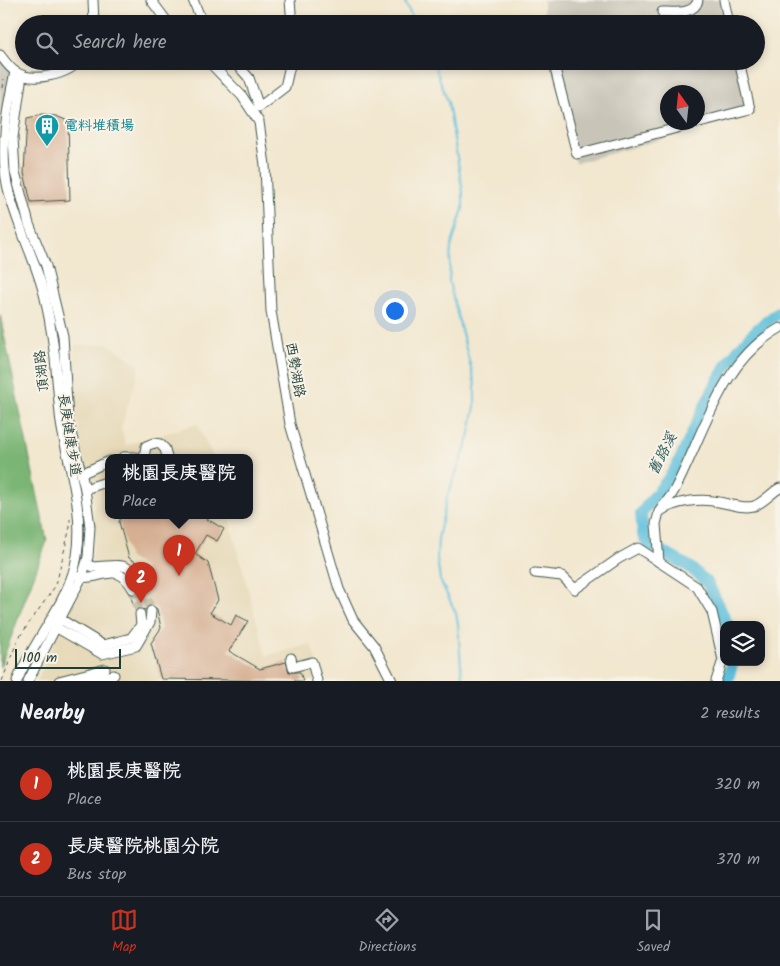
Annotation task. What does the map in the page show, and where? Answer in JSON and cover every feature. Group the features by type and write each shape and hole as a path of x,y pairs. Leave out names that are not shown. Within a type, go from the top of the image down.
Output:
{"street":[{"path":"93,0 94,15"},
{"path":"151,0 162,15"},
{"path":"193,0 199,15"},
{"path":"290,0 291,15"},
{"path":"662,12 689,11 697,4 698,0"},
{"path":"724,0 727,15"},
{"path":"0,55 18,74 46,76 64,70"},
{"name":"西勢湖路","path":"217,70 242,96 259,122 266,184 271,311 290,424 339,589 353,620 374,646 392,681"},
{"path":"242,70 249,78 259,107 285,88 289,70"},
{"path":"555,70 577,154 750,109 741,70"},
{"name":"頂湖路","path":"17,681 82,577 86,563 90,527 86,489 68,420 63,336 46,266 19,193 14,165 13,137 18,74"},
{"name":"頂湖路","path":"18,74 3,142 7,184 39,274 54,344 61,422 78,500 78,546 72,574 28,681"},
{"path":"14,165 25,165"},
{"path":"659,562 656,524 659,512 676,488 720,390 761,339 780,328"},
{"path":"145,454 146,446 154,443 160,444 165,449 166,454"},
{"path":"81,474 105,463"},
{"path":"86,489 105,482"},
{"path":"659,512 667,506 687,502 716,501 740,506 755,506 780,488"},
{"path":"535,573 562,576 575,589 618,559 638,548 697,587 712,612 723,660 718,681"},
{"path":"86,563 92,567 115,563 124,566 136,574 144,586"},
{"path":"72,574 82,577 113,572 127,578 133,589"},
{"path":"54,621 102,654 136,646 150,622 151,611"},
{"path":"54,621 103,645 131,638 141,625 140,614"},
{"path":"291,658 294,667 312,662 317,681"},
{"path":"59,681 105,669"},
{"path":"89,681 114,674"}],"path":[{"path":"2,681 18,639 56,585 70,527 70,519"}],"shaded area":[{"path":"543,0 727,0 731,15 544,15"},
{"path":"0,46 15,65 0,128"},
{"path":"553,70 744,70 754,114 705,127 705,85 660,85 660,130 696,130 576,163"},
{"path":"109,344 140,366 121,428 126,445 197,424 212,454 105,454 105,519 229,519 266,656 311,644 321,681 37,681 57,637 89,576 95,538 93,495 81,447 73,389 75,345"}],"green space":[{"path":"0,315 47,541 0,667"}],"building":[{"name":"電料堆積場","path":"42,115 56,116 68,121 70,200 31,202 24,173 27,118"},
{"path":"120,519 207,519 224,529 217,541 206,535 195,554 208,563 218,600 210,613 231,625 236,615 248,621 229,651 260,669 286,662 289,672 300,672 303,681 161,679 151,643 161,628 157,609 151,605 145,610 140,608 135,610 130,594 136,594 139,590 147,591 150,585 144,567 129,558 119,522"}],"waterway":[{"path":"404,0 411,15"},
{"path":"436,70 448,102 463,193 463,209 451,247 449,282 475,384 475,406 469,438 447,497 438,539 437,558 440,580 456,613 462,681"},
{"name":"舊路溪","path":"726,621 707,582 688,566 648,544 643,535 641,514 675,469 708,399 730,360 760,326 780,312"},
{"name":"舊路溪","path":"727,681 732,666"}],"tunnel":[{"path":"144,586 151,611"},
{"path":"133,589 140,614"}],"place":[{"name":"電料堆積場","path":"47,147"},
{"name":"桃園長庚醫院","path":"179,576"},
{"name":"長庚醫院桃園分院","path":"141,603"}]}
